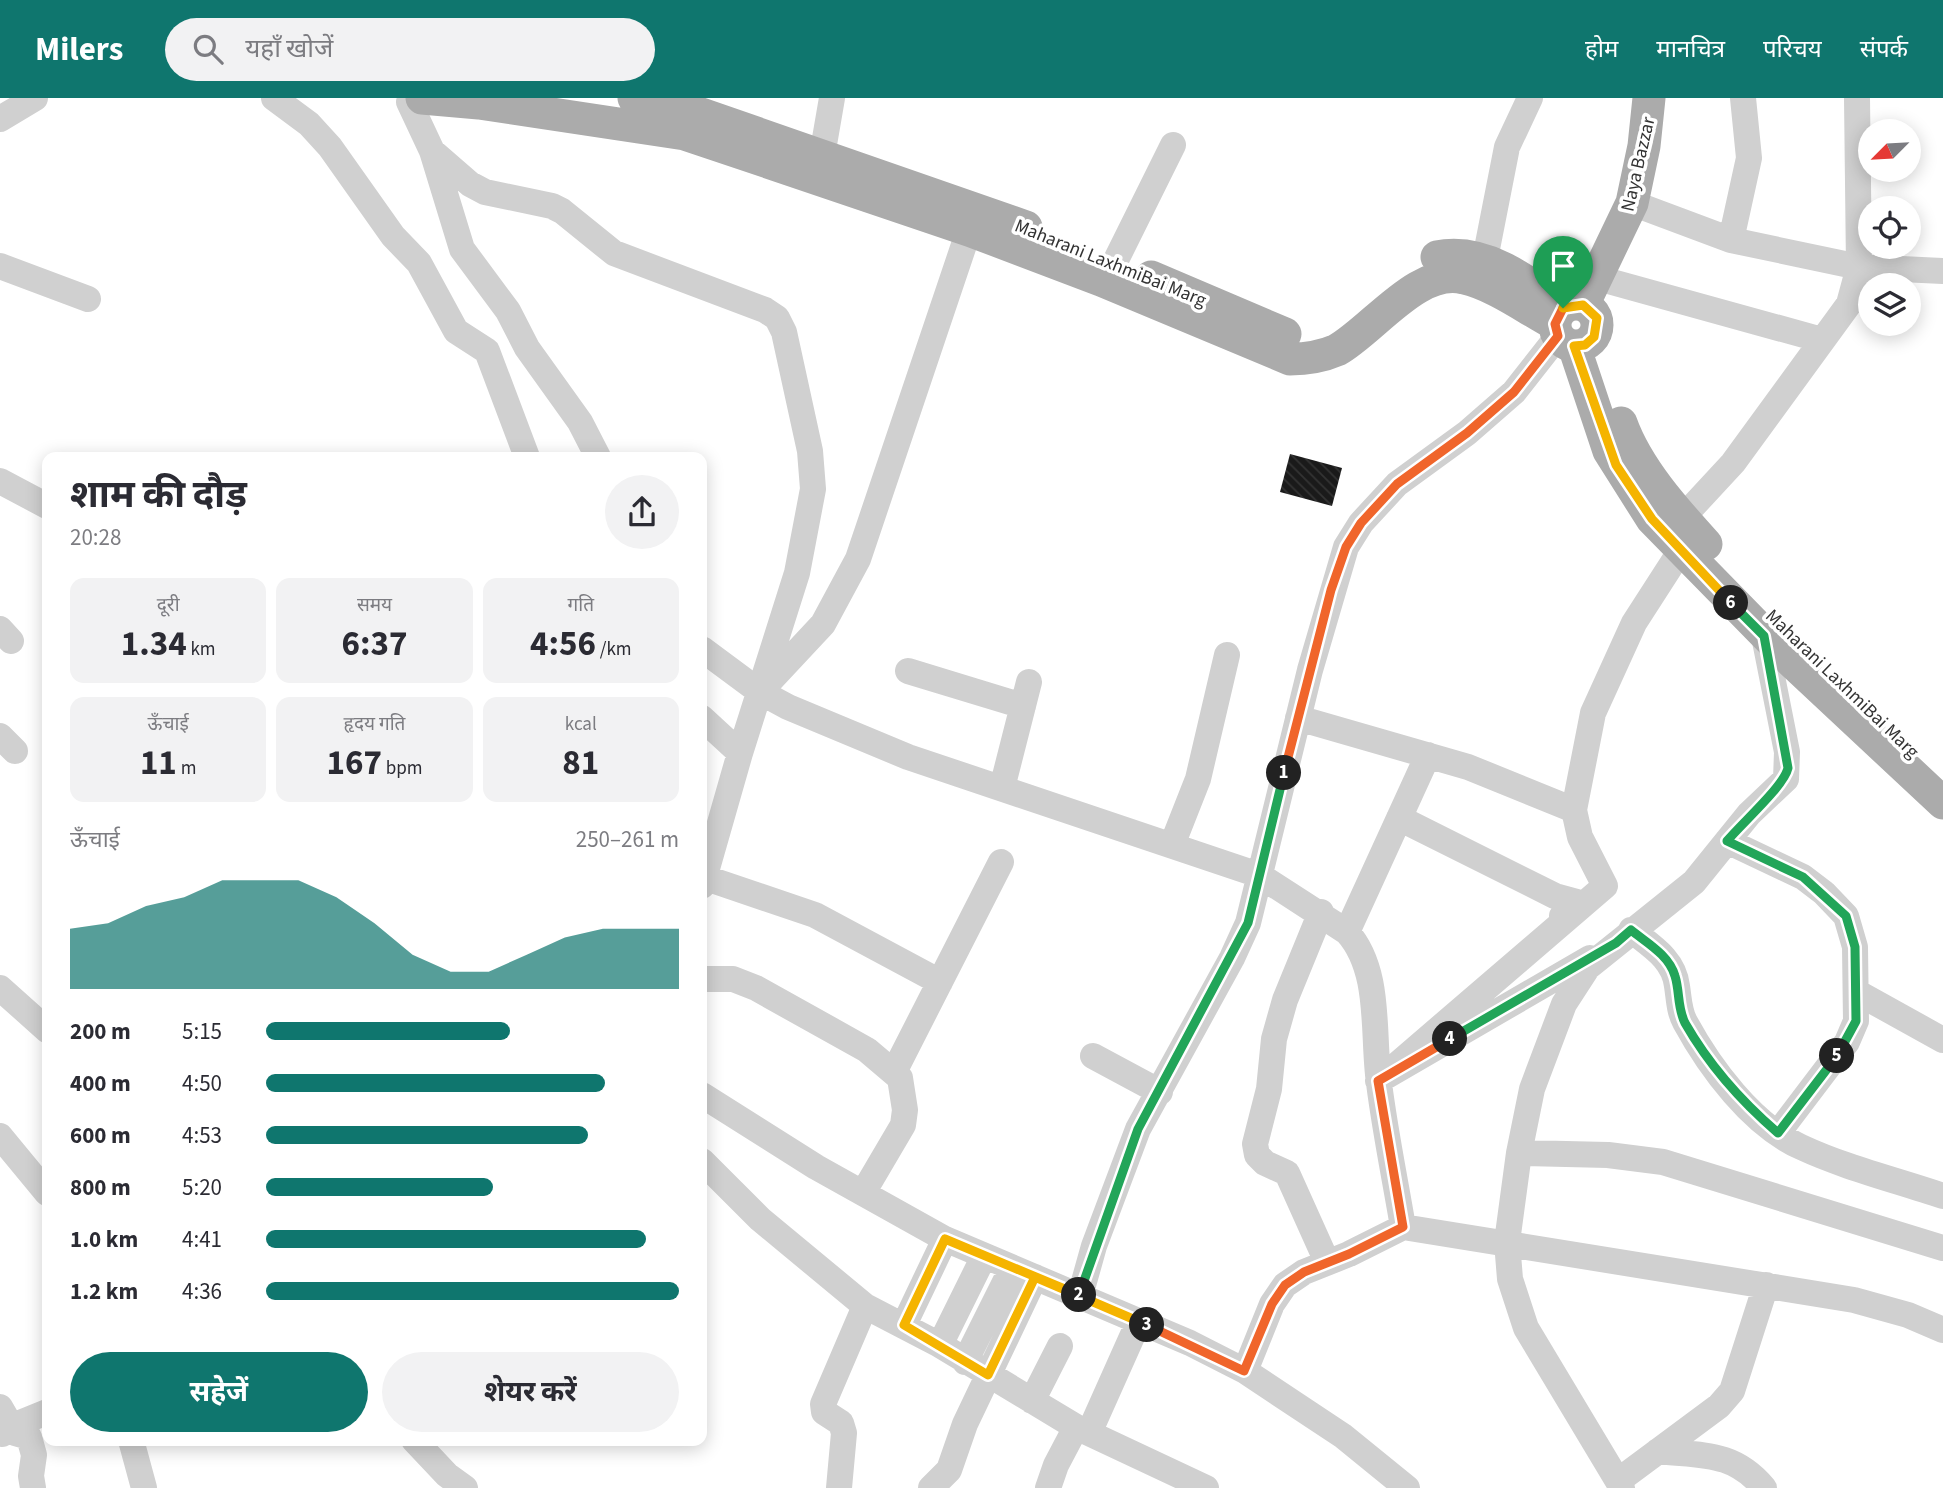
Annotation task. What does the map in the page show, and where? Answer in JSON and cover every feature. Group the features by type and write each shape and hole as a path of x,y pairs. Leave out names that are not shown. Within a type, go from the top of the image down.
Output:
{"main road":[{"name":"Maharani LaxhmiBai Marg","path":"634,98 685,103 822,156 975,208 1115,262 1278,333 1302,338 1329,328 1414,266 1451,254 1485,260 1532,285 1574,319"},
{"name":"Naya Bazzar","path":"1574,319 1632,203 1644,146 1649,98"},
{"path":"412,99 492,104 685,134 969,230 1101,279 1276,356 1290,359 1321,356 1336,349 1404,297 1426,284 1450,276 1473,280 1574,319 1616,465 1652,519 1682,534 1764,636 1943,803"},
{"name":"Maharani LaxhmiBai Marg","path":"1682,534 1943,780"}],"street":[{"path":"0,119 36,98"},
{"path":"274,98 309,124 330,147 393,236 419,262 456,331 487,351 525,452"},
{"path":"822,156 832,98"},
{"path":"1485,260 1507,147 1530,98"},
{"path":"1731,240 1749,158 1743,98"},
{"path":"1378,1081 1605,886 1580,837 1574,810 1593,713 1634,622 1682,534 1849,304 1860,267 1857,98"},
{"path":"412,99 432,151 462,248 508,311 527,348 580,422 595,452"},
{"path":"1115,262 1173,145"},
{"path":"432,151 470,184 485,192 552,206 614,253 765,310 777,318 789,346 810,451 813,489 797,573 707,864"},
{"path":"1632,203 1731,240 1860,267 1943,271"},
{"path":"761,692 823,624 858,559 969,230"},
{"path":"0,266 88,299"},
{"path":"1080,1296 1118,1177 1138,1129 1248,923 1331,590 1346,547 1361,523 1397,484 1467,433 1514,392 1574,319 1822,340"},
{"path":"3,490 42,504"},
{"path":"1764,636 1788,768 1786,779 1749,814 1694,882 1588,967 1564,1004 1532,1089 1519,1153 1507,1242 1510,1279 1526,1328 1620,1484 1658,1451 1719,1406 1732,1391 1766,1285"},
{"path":"707,653 761,692 788,707 908,757 1259,875 1321,912 1347,932 1357,943 1365,963 1378,1081 1403,1227"},
{"path":"1172,845 1198,779 1227,654"},
{"path":"908,671 1026,694 1002,788"},
{"path":"1298,718 1468,767 1574,810"},
{"path":"707,723 740,753"},
{"path":"1347,932 1428,755"},
{"path":"1378,1081 1577,902 1555,896 1399,818"},
{"path":"1727,841 1803,877 1846,916 1855,947 1858,993 1856,1021 1847,1042 1778,1133"},
{"path":"894,1072 1001,862"},
{"path":"707,883 815,915 940,982"},
{"path":"1321,912 1285,1000 1274,1039 1269,1089 1255,1144 1256,1155 1265,1163 1287,1173 1327,1262"},
{"path":"1378,1081 1624,937"},
{"path":"1624,937 1665,957 1675,973 1678,1006 1684,1021 1746,1106 1778,1133 1811,1151 1943,1196"},
{"path":"707,979 733,979 756,988 867,1049 894,1072 904,1094 903,1125 863,1192"},
{"path":"0,988 42,1026"},
{"path":"1858,993 1943,1040"},
{"path":"1093,1056 1160,1092"},
{"path":"707,1099 816,1167 945,1239 1139,1321 1244,1371 1343,1436 1407,1488"},
{"path":"0,1136 42,1188"},
{"path":"1519,1153 1608,1155 1664,1162 1943,1248"},
{"path":"707,1166 760,1219 865,1306 940,1345 1082,1430 1206,1488"},
{"path":"1244,1371 1272,1304 1285,1285 1304,1272 1403,1227 1854,1300 1908,1315 1943,1330"},
{"path":"904,1325 945,1239"},
{"path":"940,1345 984,1256"},
{"path":"965,1362 1023,1272"},
{"path":"931,1488 949,1470 988,1375 1023,1272"},
{"path":"839,1488 844,1433 841,1423 824,1412 822,1404 865,1306"},
{"path":"1048,1488 1082,1430 1139,1321"},
{"path":"1032,1401 1060,1346"},
{"path":"3,1423 42,1413"},
{"path":"3,1423 15,1433 29,1437 33,1443 33,1488"},
{"path":"133,1446 144,1488"},
{"path":"419,1446 465,1488"},
{"path":"1658,1451 1724,1459 1740,1464 1764,1488"}],"building":[{"path":"1290,454 1342,468 1332,506 1280,492"}],"route":[{"path":"1563,308 1556,318 1555,331 1558,336 1514,392 1467,433 1397,484 1361,523 1346,547 1331,590 1310,670 1248,923 1232,958 1138,1129 1094,1246 1080,1296 945,1239 904,1325 988,1375 1035,1277 1190,1343 1244,1371 1272,1304 1285,1285 1304,1272 1380,1240 1403,1227 1378,1081 1616,943 1631,930 1665,957 1675,973 1678,1006 1684,1021 1719,1072 1746,1106 1778,1133 1847,1042 1856,1021 1858,993 1855,947 1846,916 1824,893 1803,877 1727,841 1749,814 1779,788 1786,779 1788,768 1764,636 1652,519 1616,465 1603,436 1574,346 1590,342 1597,331 1597,318 1583,305 1569,304 1563,308"}]}
